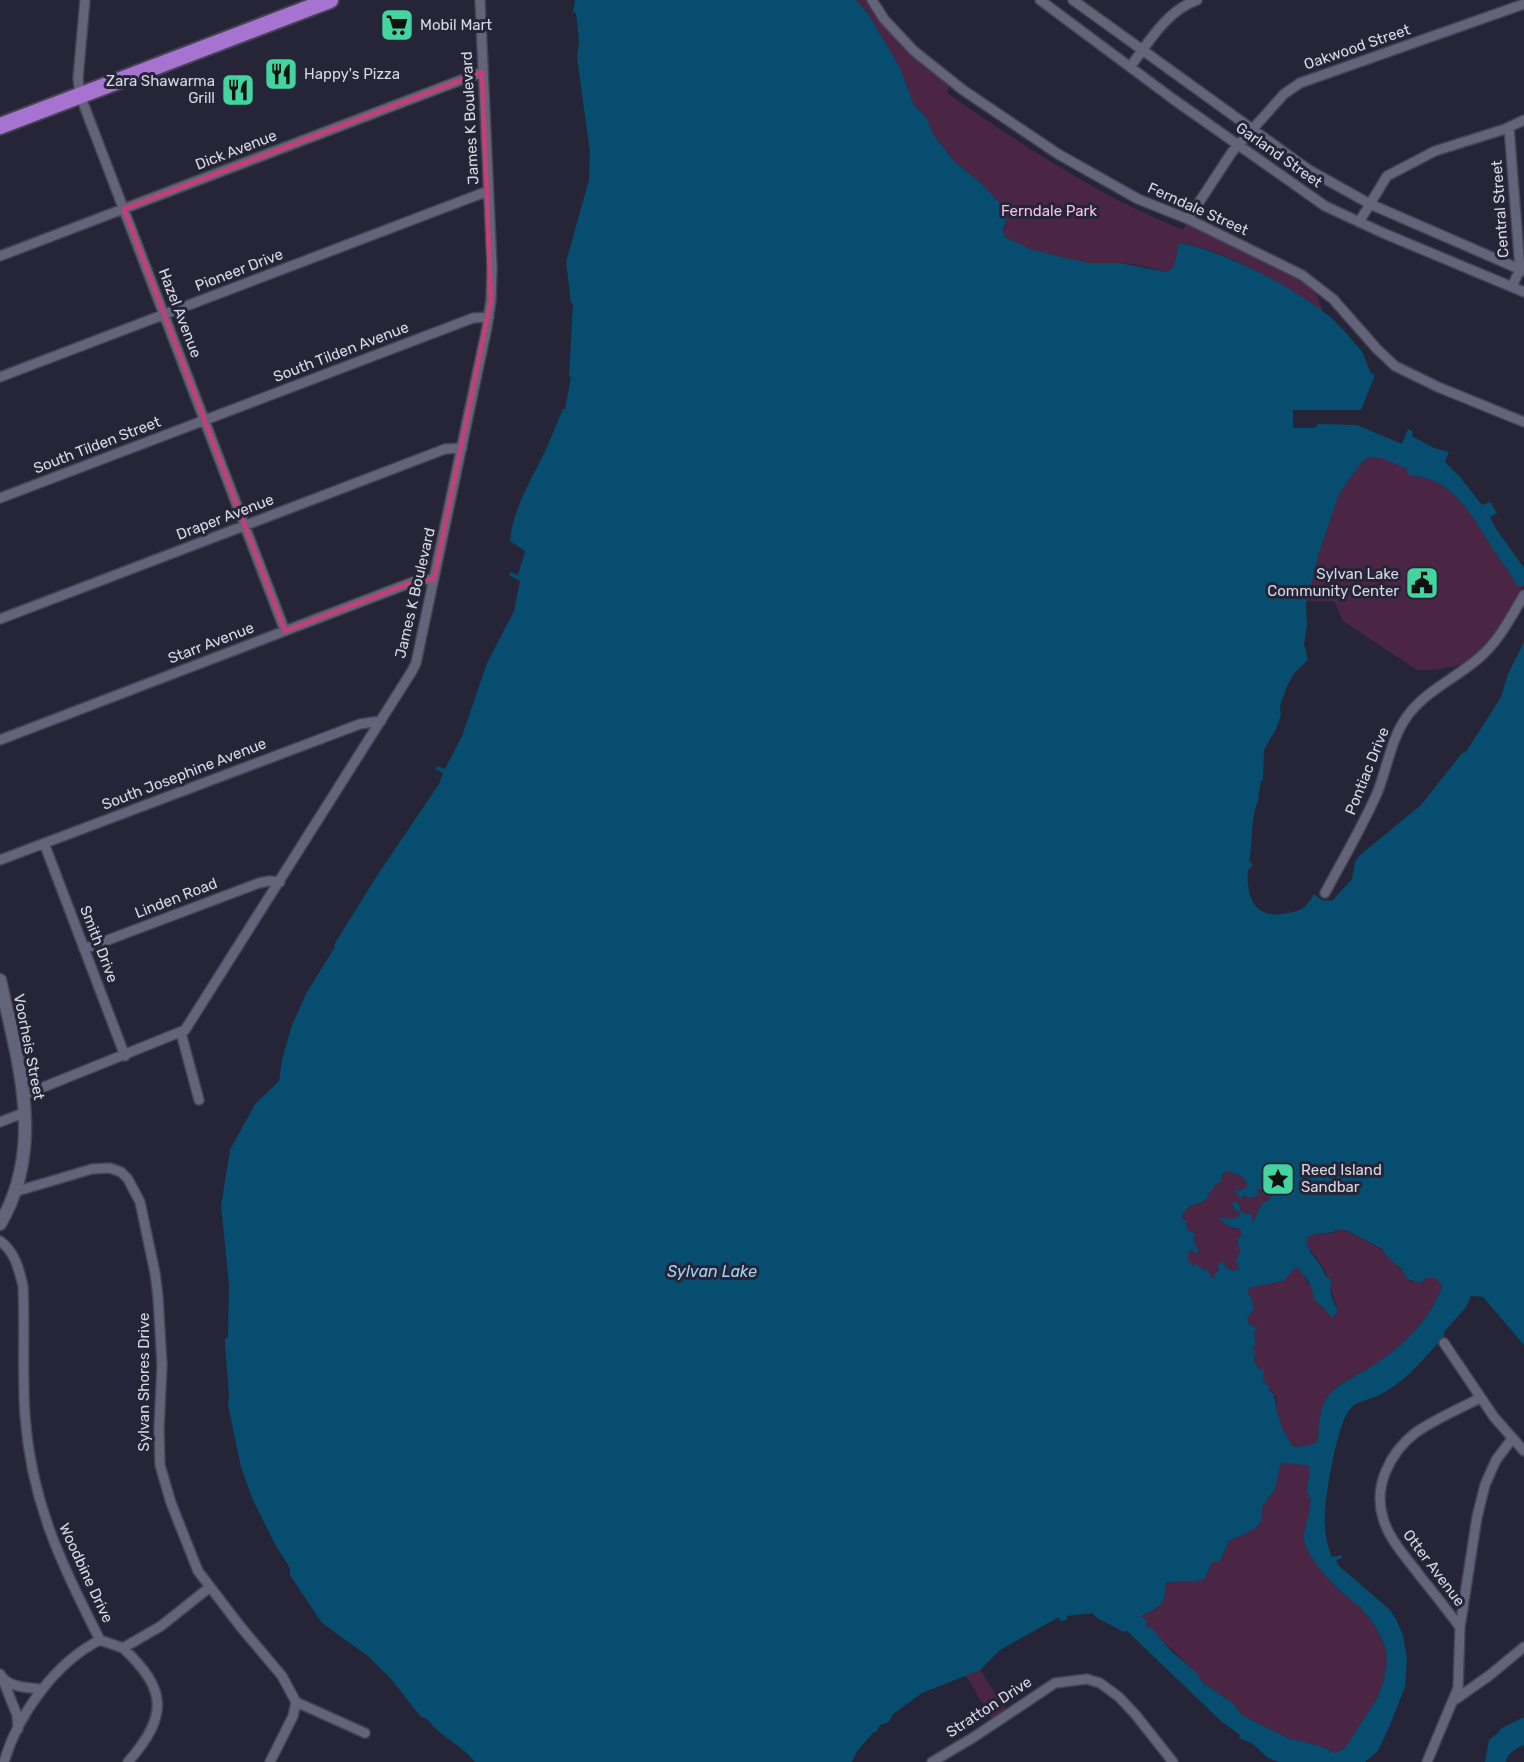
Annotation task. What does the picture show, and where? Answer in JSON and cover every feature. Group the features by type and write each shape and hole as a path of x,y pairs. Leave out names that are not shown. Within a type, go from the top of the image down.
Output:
{"highway":[{"path":"0,126 330,0"}],"street":[{"name":"Hazel Avenue","path":"85,0 78,78 80,95 285,631"},
{"name":"James K Boulevard","path":"181,1033 280,882 415,666 489,317 492,283 480,0"},
{"name":"Ferndale Street","path":"872,0 884,19 914,51 963,90 1058,154 1138,199 1188,219 1302,275 1333,299 1395,366 1429,383 1524,422"},
{"name":"Garland Street","path":"1040,0 1318,202 1359,222 1524,292"},
{"name":"Garland Street","path":"1073,0 1309,170 1370,204 1522,270"},
{"path":"1130,67 1161,24 1189,3 1197,0"},
{"name":"Oakwood Street","path":"1188,219 1232,152 1284,94 1300,83 1524,4"},
{"name":"Dick Avenue","path":"0,256 482,72"},
{"path":"1359,222 1387,176 1436,151 1509,128 1524,120"},
{"name":"Central Street","path":"1509,128 1522,270 1512,287"},
{"name":"Pioneer Drive","path":"0,377 488,191"},
{"name":"South Tilden Avenue","path":"205,420 473,318 489,317"},
{"name":"South Tilden Street","path":"0,498 205,420"},
{"name":"Draper Avenue","path":"0,619 445,449 462,448"},
{"name":"Starr Avenue","path":"0,740 418,580 434,579"},
{"name":"Pontiac Drive","path":"1325,892 1376,794 1394,741 1406,719 1426,696 1488,650 1524,595"},
{"name":"South Josephine Avenue","path":"0,860 360,724 381,721"},
{"name":"Smith Drive","path":"44,843 125,1056"},
{"name":"Linden Road","path":"84,949 259,883 269,880 280,882"},
{"name":"Voorheis Street","path":"0,1224 22,1160 26,1112 1,985"},
{"path":"24,1095 181,1033 199,1100"},
{"path":"0,1122 26,1112"},
{"name":"Sylvan Shores Drive","path":"8,1198 92,1169 110,1168 121,1172 136,1193 140,1202 158,1297 162,1365 160,1464 178,1523 198,1570 240,1626 282,1676 296,1701"},
{"name":"Woodbine Drive","path":"0,1241 12,1253 19,1266 23,1286 25,1415 37,1492 46,1526 62,1564 100,1640"},
{"path":"1444,1343 1480,1398 1524,1451"},
{"name":"Otter Avenue","path":"1427,1762 1456,1698 1460,1627 1389,1532 1383,1518 1382,1491 1386,1468 1398,1450 1428,1425 1480,1398"},
{"path":"1460,1627 1477,1517 1485,1485 1500,1454 1512,1439"},
{"path":"123,1648 161,1626 210,1587"},
{"path":"4,1762 18,1730 41,1689 86,1647 100,1640 123,1648 148,1674 155,1690 158,1708 153,1728 145,1743 128,1762"},
{"path":"1456,1698 1490,1676 1524,1647"},
{"path":"2,1677 22,1687 41,1689"},
{"path":"2,1677 17,1715 18,1730"},
{"name":"Stratton Drive","path":"932,1762 1055,1683 1087,1679 1100,1683 1119,1697 1173,1762"},
{"path":"270,1762 293,1716 296,1701 365,1733"}],"highlighted area":[{"path":"482,72 491,300 434,579 418,580 285,631 124,209"}],"green space":[{"name":"Ferndale Park","path":"856,0 867,0 890,33 950,85 947,93 1003,131 1061,168 1120,201 1183,230 1186,224 1254,255 1308,285 1315,290 1323,312 1254,270 1199,247 1180,243 1174,267 1167,272 1128,264 1070,260 1030,249 1009,239 1003,234 1007,218 1004,207 980,182 955,162 933,134 927,119 914,105 900,68 891,52 867,12"},
{"path":"1374,456 1395,462 1411,476 1427,478 1452,493 1463,503 1517,586 1524,586 1497,631 1479,653 1461,665 1417,670 1343,621 1334,601 1307,601 1318,556 1339,494 1362,462"},
{"path":"1226,1171 1240,1175 1247,1183 1247,1186 1240,1191 1234,1190 1242,1199 1246,1196 1259,1195 1258,1189 1263,1189 1272,1196 1261,1205 1253,1222 1249,1213 1243,1213 1234,1202 1232,1206 1240,1212 1239,1216 1233,1219 1221,1219 1232,1229 1240,1228 1243,1236 1237,1240 1240,1249 1238,1259 1240,1268 1233,1271 1220,1262 1216,1277 1212,1278 1206,1267 1204,1271 1197,1264 1192,1268 1191,1261 1188,1261 1191,1249 1196,1254 1199,1252 1194,1240 1195,1234 1187,1229 1185,1219 1181,1217 1189,1206 1209,1198 1207,1194"},
{"path":"1340,1229 1380,1249 1410,1281 1436,1278 1442,1286 1437,1299 1422,1322 1403,1343 1331,1392 1324,1402 1317,1442 1293,1447 1283,1430 1277,1412 1276,1396 1263,1381 1254,1361 1255,1357 1251,1348 1256,1345 1254,1333 1258,1329 1249,1324 1247,1319 1254,1308 1248,1294 1249,1287 1274,1282 1296,1267 1303,1273 1309,1285 1311,1284 1316,1301 1333,1317 1338,1311 1325,1270 1306,1244 1306,1239 1312,1234 1334,1233"},
{"path":"1281,1463 1311,1467 1308,1498 1310,1497 1310,1507 1304,1532 1310,1555 1326,1576 1369,1617 1386,1652 1385,1677 1377,1698 1345,1748 1335,1753 1320,1746 1288,1738 1243,1716 1234,1704 1202,1682 1151,1627 1146,1627 1147,1624 1141,1616 1158,1608 1166,1591 1166,1584 1207,1575 1212,1562 1220,1562 1229,1541 1255,1529 1262,1520 1262,1507 1275,1489"},
{"path":"980,1670 1007,1711 993,1721 965,1674"}],"water":[{"name":"Sylvan Lake","path":"575,0 856,0 867,12 891,52 900,68 914,105 927,119 933,134 955,162 980,182 1004,207 1007,218 1003,230 1005,237 1030,249 1065,258 1090,263 1120,263 1167,272 1174,267 1179,243 1197,247 1237,262 1296,293 1328,315 1341,328 1362,352 1371,373 1375,375 1361,410 1293,410 1293,428 1315,428 1318,424 1357,425 1402,444 1408,429 1413,432 1412,436 1434,448 1449,452 1445,462 1482,505 1490,502 1497,513 1490,517 1496,529 1524,568 1524,586 1517,586 1463,504 1440,484 1427,478 1411,476 1407,473 1407,469 1384,459 1369,457 1362,462 1339,494 1318,556 1306,605 1307,625 1304,644 1308,660 1295,672 1288,684 1280,705 1281,715 1276,729 1264,750 1263,780 1253,823 1249,861 1253,865 1248,870 1248,888 1258,908 1273,914 1295,912 1302,909 1314,894 1322,900 1332,901 1352,879 1355,862 1360,855 1421,805 1462,753 1466,752 1501,697 1508,674 1524,642 1524,1345 1483,1297 1471,1296 1466,1307 1444,1332 1444,1337 1411,1372 1383,1393 1355,1404 1345,1417 1340,1430 1325,1515 1327,1541 1332,1557 1342,1555 1342,1558 1336,1560 1339,1566 1389,1609 1396,1619 1403,1635 1407,1659 1405,1687 1390,1725 1378,1751 1365,1762 1279,1762 1268,1758 1253,1744 1239,1738 1240,1735 1222,1722 1127,1631 1123,1632 1092,1613 1067,1616 1067,1620 1060,1621 1059,1617 1000,1650 980,1670 922,1693 893,1714 889,1722 880,1725 857,1751 852,1762 475,1762 428,1720 421,1717 391,1679 368,1656 322,1623 290,1575 290,1568 276,1546 252,1498 241,1467 228,1405 225,1339 228,1337 229,1284 221,1206 230,1150 255,1104 279,1081 282,1060 292,1025 307,992 376,877 439,784 443,773 435,769 437,766 445,769 462,736 487,663 514,611 520,581 509,575 511,572 518,575 525,551 510,541 512,528 524,493 565,409 571,377 569,376 573,304 571,303 566,262 589,180 590,152 577,58 579,42 576,13 573,12","holes":["1226,1171 1240,1175 1247,1183 1247,1186 1240,1191 1236,1190 1237,1188 1234,1190 1242,1200 1242,1197 1250,1198 1260,1195 1258,1189 1264,1189 1272,1196 1261,1205 1253,1222 1251,1214 1243,1213 1236,1201 1231,1204 1236,1211 1240,1212 1239,1216 1232,1219 1218,1217 1230,1227 1240,1228 1242,1236 1237,1239 1240,1251 1236,1262 1240,1268 1233,1271 1221,1261 1218,1265 1219,1270 1214,1275 1216,1276 1212,1278 1206,1267 1204,1271 1197,1264 1192,1267 1192,1261 1188,1261 1191,1249 1196,1254 1199,1252 1194,1240 1195,1234 1187,1229 1186,1221 1181,1217 1189,1206 1209,1198 1207,1194 1220,1182","1340,1229 1348,1231 1382,1249 1389,1259 1402,1269 1407,1279 1420,1283 1426,1278 1436,1278 1442,1286 1437,1299 1422,1322 1403,1343 1331,1392 1324,1402 1317,1442 1293,1447 1283,1430 1274,1394 1263,1381 1264,1370 1259,1369 1254,1361 1255,1352 1252,1348 1256,1345 1254,1333 1258,1327 1249,1324 1247,1319 1254,1308 1248,1294 1249,1287 1283,1281 1296,1267 1309,1282 1313,1299 1332,1318 1338,1311 1331,1292 1332,1280 1326,1277 1309,1249 1306,1239 1310,1236","1281,1463 1310,1467 1307,1493 1309,1494 1306,1499 1310,1497 1310,1506 1304,1534 1309,1553 1325,1575 1369,1617 1386,1652 1385,1677 1377,1698 1345,1748 1335,1753 1320,1746 1288,1738 1243,1716 1234,1704 1202,1682 1197,1673 1171,1651 1151,1627 1146,1627 1147,1621 1141,1616 1160,1605 1163,1601 1166,1583 1205,1579 1212,1562 1220,1562 1229,1541 1255,1529 1262,1520 1262,1507 1275,1489"]},
{"path":"1524,1717 1524,1745 1510,1753 1506,1762 1485,1762 1489,1740 1500,1729"}],"place":[{"name":"Mobil Mart","path":"397,25"},
{"name":"Happy's Pizza","path":"281,74"},
{"name":"Zara Shawarma Grill","path":"238,90"},
{"name":"Sylvan Lake Community Center","path":"1422,583"},
{"name":"Reed Island Sandbar","path":"1278,1179"}]}
